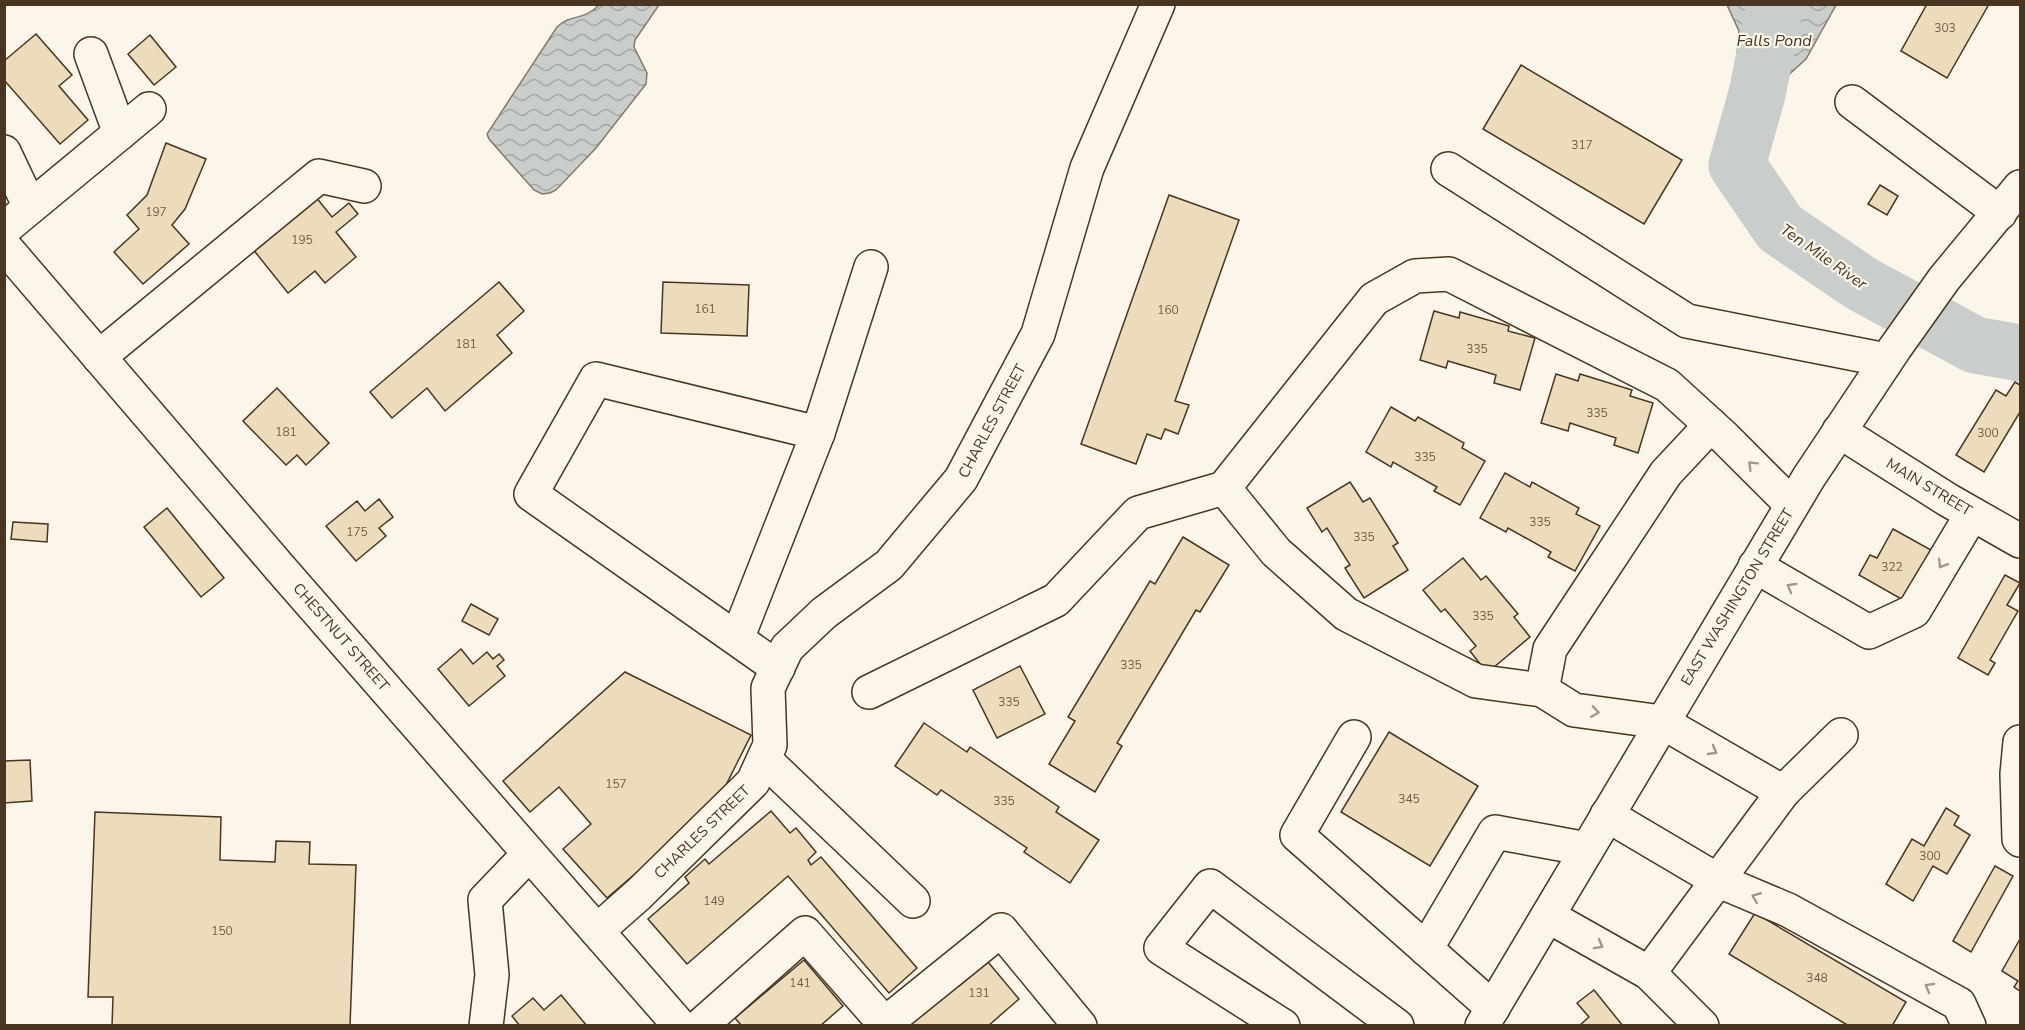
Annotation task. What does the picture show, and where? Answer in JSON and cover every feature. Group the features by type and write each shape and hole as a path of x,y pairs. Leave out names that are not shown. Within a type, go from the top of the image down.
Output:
{"street":[{"name":"CHARLES STREET","path":"597,931 639,894 753,782 770,746 768,688 788,648 824,613 889,565 961,479 1038,334 1087,168 1158,4"},
{"path":"91,54 120,133"},
{"path":"1852,102 2000,213"},
{"path":"4,229 149,109"},
{"path":"4,152 30,207"},
{"path":"1448,169 1687,321 1890,354"},
{"path":"99,357 320,176 364,186"},
{"name":"EAST WASHINGTON STREET","path":"1488,1017 1755,566 1839,431 1890,354 1944,279 2020,187"},
{"name":"CHESTNUT STREET","path":"4,246 16,279 99,357 680,1026"},
{"path":"737,639 818,433 871,267"},
{"path":"869,692 1056,600 1138,513 1224,488 1374,299 1415,276 1449,274 1667,385 1792,505"},
{"path":"778,668 531,494 596,379 818,433"},
{"path":"1542,690 1550,650 1666,473 1711,425"},
{"name":"MAIN STREET","path":"1839,431 1972,514 2020,541"},
{"path":"1224,488 1276,552 1347,614 1476,681 1542,690 1574,710 1662,722 1783,792"},
{"path":"1755,566 1869,632 1914,611 1972,514"},
{"path":"1649,973 1783,792 1841,735"},
{"path":"1354,737 1297,835 1426,949 1488,1017"},
{"path":"2020,742 2017,774 2020,840"},
{"path":"764,759 912,901"},
{"path":"1607,815 1717,880 1788,910 1959,1004 1969,1026"},
{"path":"1426,949 1495,832 1587,849"},
{"path":"486,1026 492,975 485,900 530,854"},
{"path":"1282,1026 1161,948 1210,886 1397,1026"},
{"path":"1548,916 1649,973 1702,1026"},
{"path":"700,1026 805,933 883,1024 1000,930 1080,1026"}],"water":[{"path":"599,5 659,5 635,40 634,47 647,73 646,84 596,148 556,190 542,194 534,190 487,134 557,27 568,20 587,14"},
{"name":"Falls Pond","path":"1727,5 1836,5 1806,59 1771,91 1757,94 1734,88 1739,31"}],"building":[{"path":"1927,4 1989,4 1947,78 1901,51"},
{"path":"36,34 72,75 59,86 88,120 60,144 4,80 4,61"},
{"path":"150,35 176,67 154,85 128,54"},
{"path":"1521,65 1682,160 1644,224 1483,129"},
{"path":"166,143 206,159 185,209 172,225 189,244 143,284 114,252 139,229 127,215 147,195"},
{"path":"1880,185 1898,196 1887,215 1868,204"},
{"path":"1169,195 1239,220 1175,401 1189,405 1178,434 1165,429 1161,439 1147,434 1136,464 1081,444"},
{"path":"315,196 332,217 349,203 358,214 336,232 356,257 325,283 315,271 288,293 252,248"},
{"path":"499,282 524,311 497,335 512,353 445,411 427,388 392,418 370,392"},
{"path":"663,282 749,285 747,336 661,333"},
{"path":"1434,311 1459,318 1460,312 1509,326 1508,331 1535,338 1520,390 1494,383 1496,375 1448,361 1446,368 1420,360"},
{"path":"1556,374 1578,381 1580,374 1632,390 1630,396 1653,403 1638,453 1614,445 1616,438 1570,423 1568,431 1541,423"},
{"path":"2015,382 2020,385 2020,412 1984,472 1956,455 1996,390 2006,396"},
{"path":"277,388 329,443 306,465 297,455 286,465 243,421"},
{"path":"1391,407 1415,421 1418,417 1464,443 1462,448 1485,461 1460,505 1434,491 1437,487 1393,462 1391,467 1366,452"},
{"path":"1505,473 1530,487 1532,482 1579,508 1576,514 1600,526 1575,571 1548,557 1551,552 1508,528 1506,532 1480,518"},
{"path":"1350,482 1363,502 1370,498 1398,543 1393,546 1408,570 1364,598 1345,568 1350,565 1327,528 1322,532 1307,508"},
{"path":"379,499 393,517 379,528 386,536 356,561 326,526 357,501 365,511"},
{"path":"167,508 224,578 201,597 144,527"},
{"path":"13,522 48,524 47,542 11,539"},
{"path":"1893,529 1931,550 1903,600 1859,575 1870,555 1877,558"},
{"path":"1183,537 1229,565 1200,612 1196,610 1117,743 1122,746 1095,792 1049,764 1075,721 1068,717 1150,581 1155,584"},
{"path":"1463,558 1481,580 1486,576 1518,614 1514,617 1530,637 1487,673 1470,651 1476,646 1445,609 1441,612 1423,590"},
{"path":"2005,575 2020,583 2007,605 2018,611 1990,660 1995,663 1988,675 1958,658"},
{"path":"471,604 498,619 489,635 462,621"},
{"path":"461,649 473,664 487,652 493,659 499,654 504,660 497,666 505,676 469,706 438,669"},
{"path":"1020,666 1045,714 997,738 973,690"},
{"path":"625,672 751,735 717,803 607,898 563,849 591,824 559,787 530,812 503,781"},
{"path":"924,723 967,752 970,747 1059,807 1056,812 1099,840 1070,883 1024,852 1027,848 941,790 937,795 895,766"},
{"path":"1389,732 1478,786 1430,866 1341,812"},
{"path":"30,760 32,801 4,803 4,761"},
{"path":"1946,808 1959,816 1954,825 1970,835 1947,874 1933,866 1913,901 1886,884 1912,839 1924,846"},
{"path":"771,811 790,833 796,828 816,852 808,860 811,865 821,857 917,968 889,993 788,876 687,964 648,919 689,883 685,877 705,859 709,864"},
{"path":"95,812 221,817 220,860 275,862 276,841 310,842 309,864 356,865 350,1026 112,1026 113,997 88,997"},
{"path":"1995,866 2013,876 1971,952 1953,941"},
{"path":"1755,913 1906,1002 1892,1026 1849,1026 1729,954"},
{"path":"2020,939 2020,991 2014,987 2018,981 2002,971"},
{"path":"804,960 843,1006 820,1026 742,1026 735,1018"},
{"path":"988,962 1019,999 988,1026 905,1026 956,982 959,986"},
{"path":"1594,990 1623,1026 1579,1026 1589,1017 1577,1003"},
{"path":"561,995 587,1026 520,1026 512,1016 533,998 544,1010"}],"waterway":[{"name":"Ten Mile River","path":"1775,4 1757,94 1737,165 1780,228 1862,284 1975,345 2020,353"}]}
